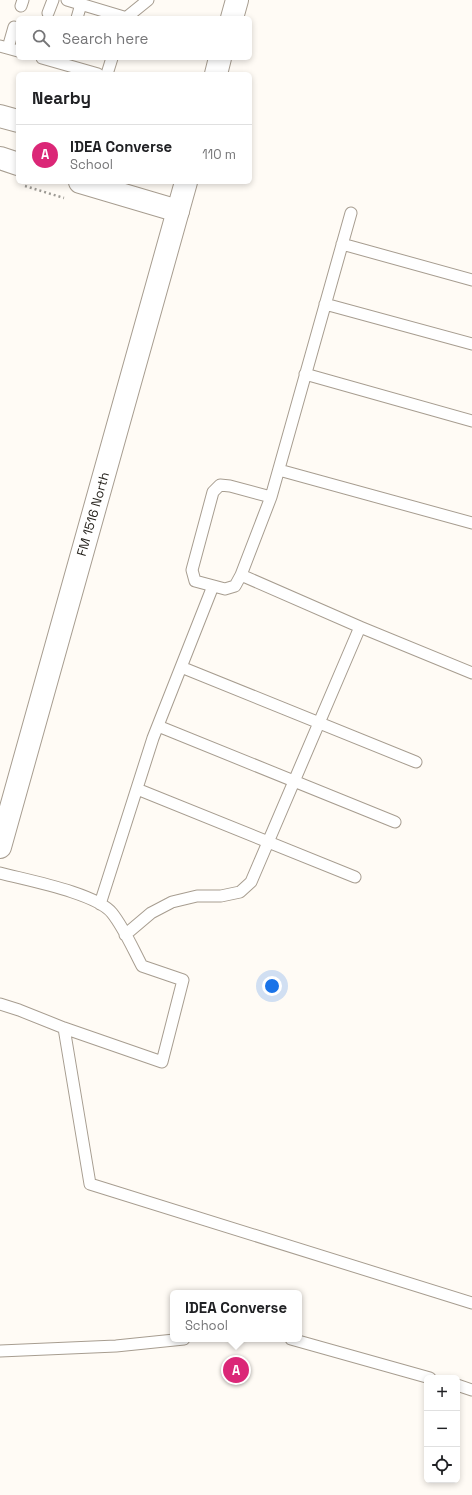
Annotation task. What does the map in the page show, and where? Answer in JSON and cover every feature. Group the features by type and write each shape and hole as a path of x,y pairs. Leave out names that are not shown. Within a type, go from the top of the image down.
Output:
{"main road":[{"path":"233,16 237,0"},
{"path":"216,72 220,60"},
{"path":"0,116 16,120"},
{"path":"0,158 16,163"},
{"path":"87,184 178,211"},
{"name":"FM 1516 North","path":"0,847 185,184"}],"lane":[{"path":"48,13 53,0"},
{"path":"67,0 121,16"},
{"path":"129,16 148,0"},
{"path":"78,16 82,4"},
{"path":"9,48 14,27"},
{"path":"108,72 111,60"},
{"path":"63,61 93,72"},
{"path":"271,497 230,486 220,485 213,492 192,570 195,581 225,589 236,586 241,575 271,497 351,213"},
{"path":"342,244 472,280"},
{"path":"325,304 472,344"},
{"path":"305,374 472,421"},
{"path":"279,470 472,523"},
{"path":"241,575 360,627 472,673"},
{"path":"100,904 158,726 213,586"},
{"path":"125,935 150,913 172,902 197,896 221,896 240,892 251,882 360,627"},
{"path":"181,667 416,762"},
{"path":"158,726 395,822"},
{"path":"137,789 355,877"},
{"path":"0,873 87,896 111,912 142,966 183,980 162,1062 0,1004"},
{"path":"64,1028 90,1184 472,1303"},
{"path":"0,1351 116,1346 170,1340"},
{"path":"302,1342 424,1376"},
{"path":"460,1386 472,1390"}],"place":[{"name":"IDEA Converse","path":"236,1370"}]}
